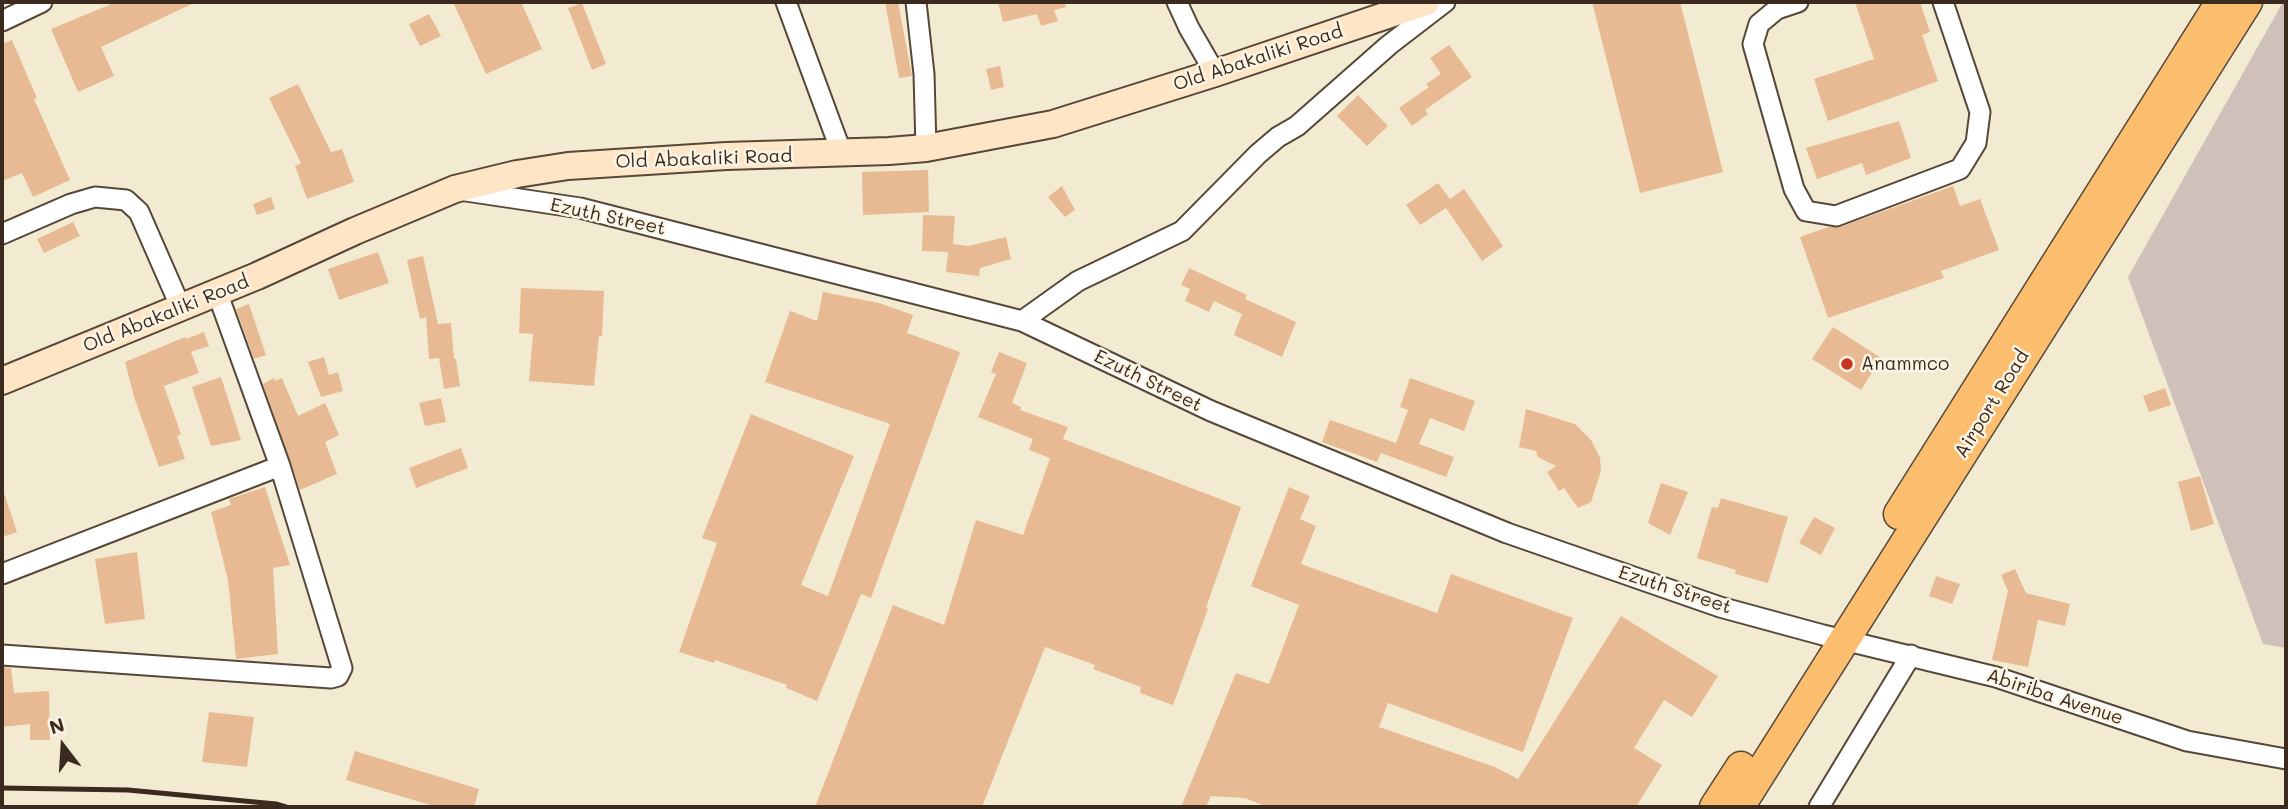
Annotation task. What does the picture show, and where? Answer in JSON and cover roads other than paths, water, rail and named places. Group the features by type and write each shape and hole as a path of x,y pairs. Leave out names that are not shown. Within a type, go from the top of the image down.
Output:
{"main road":[{"name":"Old Abakaliki Road","path":"2,381 181,308 455,189 517,174 568,166 926,148 1053,124 1426,2"},
{"name":"Airport Road","path":"1738,807 1834,637 2221,2"},
{"name":"Airport Road","path":"1715,807 1834,637 2247,2"}],"street":[{"path":"2,21 42,2"},
{"path":"786,2 842,154"},
{"path":"916,2 924,74 926,148"},
{"path":"1177,2 1214,73"},
{"path":"1022,321 1078,281 1182,231 1258,154 1278,137 1297,126 1389,45 1445,2"},
{"path":"1798,2 1777,9 1759,24 1753,44 1794,189 1806,211 1836,216 1960,169 1976,143 1980,112 1943,2"},
{"name":"Ezuth Street","path":"455,189 580,208 1022,321 1211,411 1507,533 1720,607 1834,637"},
{"path":"2,234 71,204 95,197 126,200 139,212 181,308"},
{"path":"2,655 331,678 338,676 342,668 280,466 217,292"},
{"path":"2,574 280,466"},
{"name":"Abiriba Avenue","path":"1834,637 1996,677 2187,741 2286,759"},
{"path":"1819,807 1910,655"}],"railway":[{"path":"2,788 128,790 286,807"}],"place":[{"name":"Anammco","path":"1847,364"}]}
